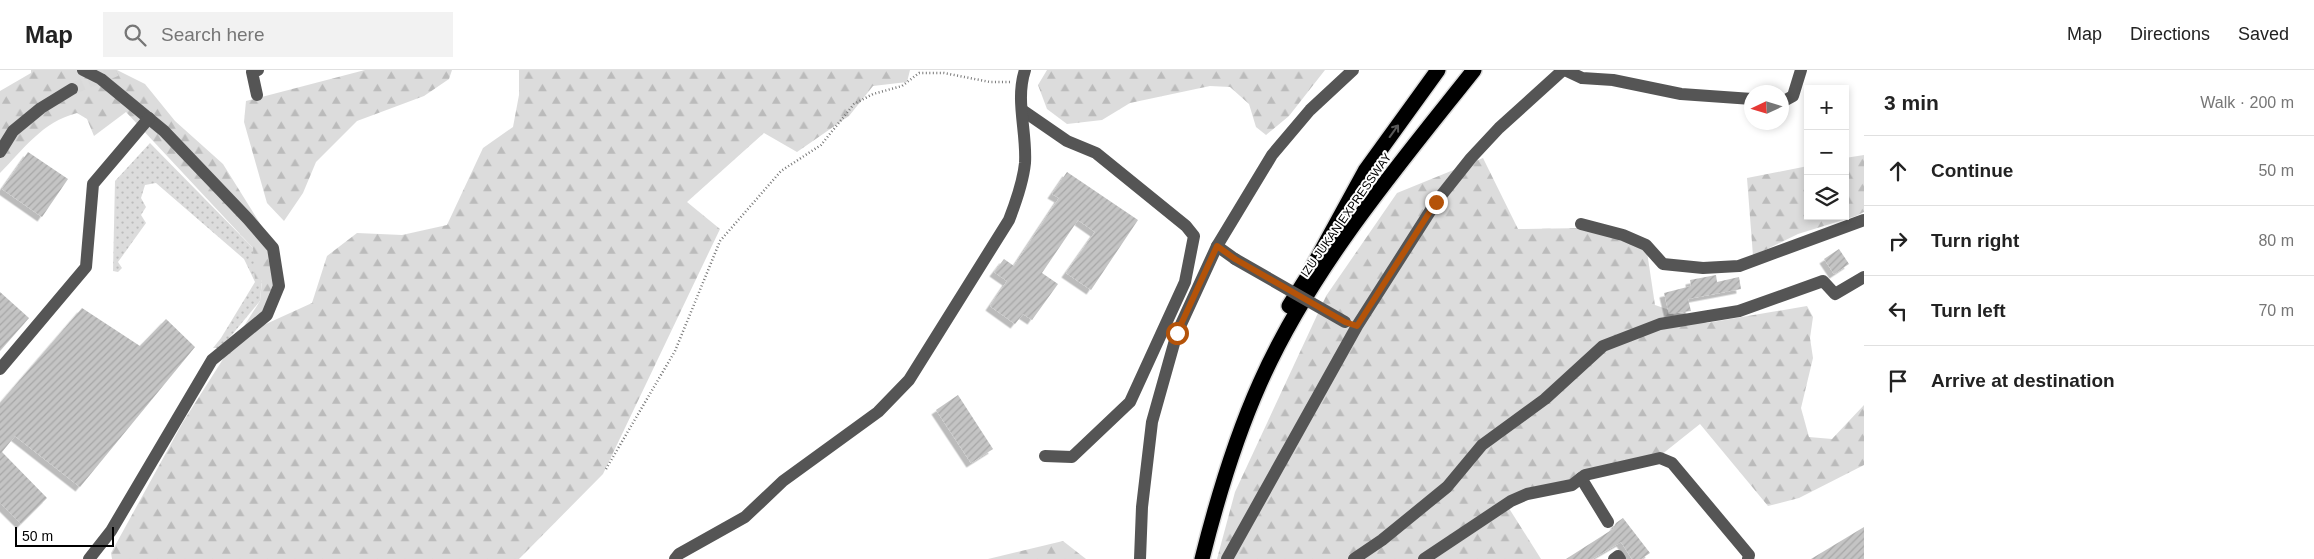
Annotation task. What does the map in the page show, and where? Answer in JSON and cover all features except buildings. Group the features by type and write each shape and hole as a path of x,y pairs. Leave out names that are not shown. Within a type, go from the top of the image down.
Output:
{"highway":[{"path":"1306,278 1365,171 1438,70"},
{"name":"IZU JUKAN EXPRESSWAY","path":"1194,559 1225,446 1252,380 1278,325 1306,278 1378,175 1462,70"},
{"name":"IZU JUKAN EXPRESSWAY","path":"1202,559 1215,505 1233,449 1260,382 1286,331 1316,282 1385,183 1474,70"}],"street":[{"path":"83,70 101,78 164,131 274,248 279,286 266,315 212,360 111,531 89,559"},
{"path":"257,95 252,72 258,70"},
{"path":"675,559 679,554 745,517 783,481 878,412 910,380 1009,220 1018,195 1025,163 1021,85 1025,70"},
{"path":"1140,559 1142,507 1152,422 1177,333 1217,246 1272,156 1310,110 1353,70"},
{"path":"1227,559 1351,324 1436,202 1465,166 1499,128 1564,70 1582,78 1613,80 1681,94 1744,98"},
{"path":"1789,98 1793,96 1800,70"},
{"path":"0,152 13,131 41,108 72,89"},
{"path":"1022,110 1067,141 1096,153 1186,226 1194,236 1185,282 1130,402 1072,457 1046,456"},
{"path":"0,369 86,267 93,184 149,118"},
{"path":"1581,224 1623,235 1646,245 1664,264 1703,268 1739,266 1806,240 1862,225"},
{"path":"1217,246 1235,259 1351,324"},
{"path":"1354,559 1382,540 1447,487 1482,445 1545,399 1603,346 1660,324 1739,311 1823,282 1835,294 1864,277"},
{"path":"1185,282 1199,287"},
{"path":"1424,559 1511,501 1527,494 1572,486 1585,474 1660,458 1672,463 1748,555 1748,559"},
{"path":"1581,478 1608,522"},
{"path":"1614,559 1618,556 1620,559"}],"path":[{"path":"606,469 675,351 720,241 781,171 821,145 854,104 873,94 902,86 920,73 944,73 1021,85"}],"green space":[{"path":"31,70 117,70 145,84 175,121 223,164 274,246 281,284 255,329 312,303 327,256 357,233 402,235 447,225 483,148 513,127 519,95 519,70 910,70 907,82 873,86 849,116 797,152 764,133 687,202 720,229 603,474 519,559 112,559 111,553 183,422 260,301 262,280 255,282 253,248 126,112 94,136 87,119 77,113 65,117 34,137 0,173 0,91 31,73"},
{"path":"365,70 452,70 449,79 424,96 357,121 316,162 303,193 284,221 267,203 244,122 246,101"},
{"path":"1047,70 1325,70 1289,116 1266,135 1256,127 1249,104 1230,87 1210,86 1130,103 1102,120 1067,124 1047,109 1038,85"},
{"path":"150,143 253,248 262,279 260,301 221,348 213,348 255,282 244,259 156,183 145,185 141,198 146,207 141,215 146,223 118,262 122,268 118,272 113,271 115,181"},
{"path":"1864,155 1864,212 1849,218 1849,175 1849,157"},
{"path":"1483,158 1518,229 1585,228 1646,245 1655,305 1707,323 1807,306 1813,317 1810,338 1813,358 1801,408 1809,437 1832,439 1864,405 1864,465 1799,498 1768,506 1700,424 1661,455 1505,502 1541,559 1217,559 1235,492 1326,296 1397,193"},
{"path":"1804,167 1804,220 1843,220 1798,234 1753,256 1747,178"},
{"path":"1063,541 1086,559 988,559"}],"tunnel":[{"path":"72,89 117,70"}],"route":[{"path":"1177,333 1217,246 1235,259 1345,322 1357,326 1436,202"}]}
